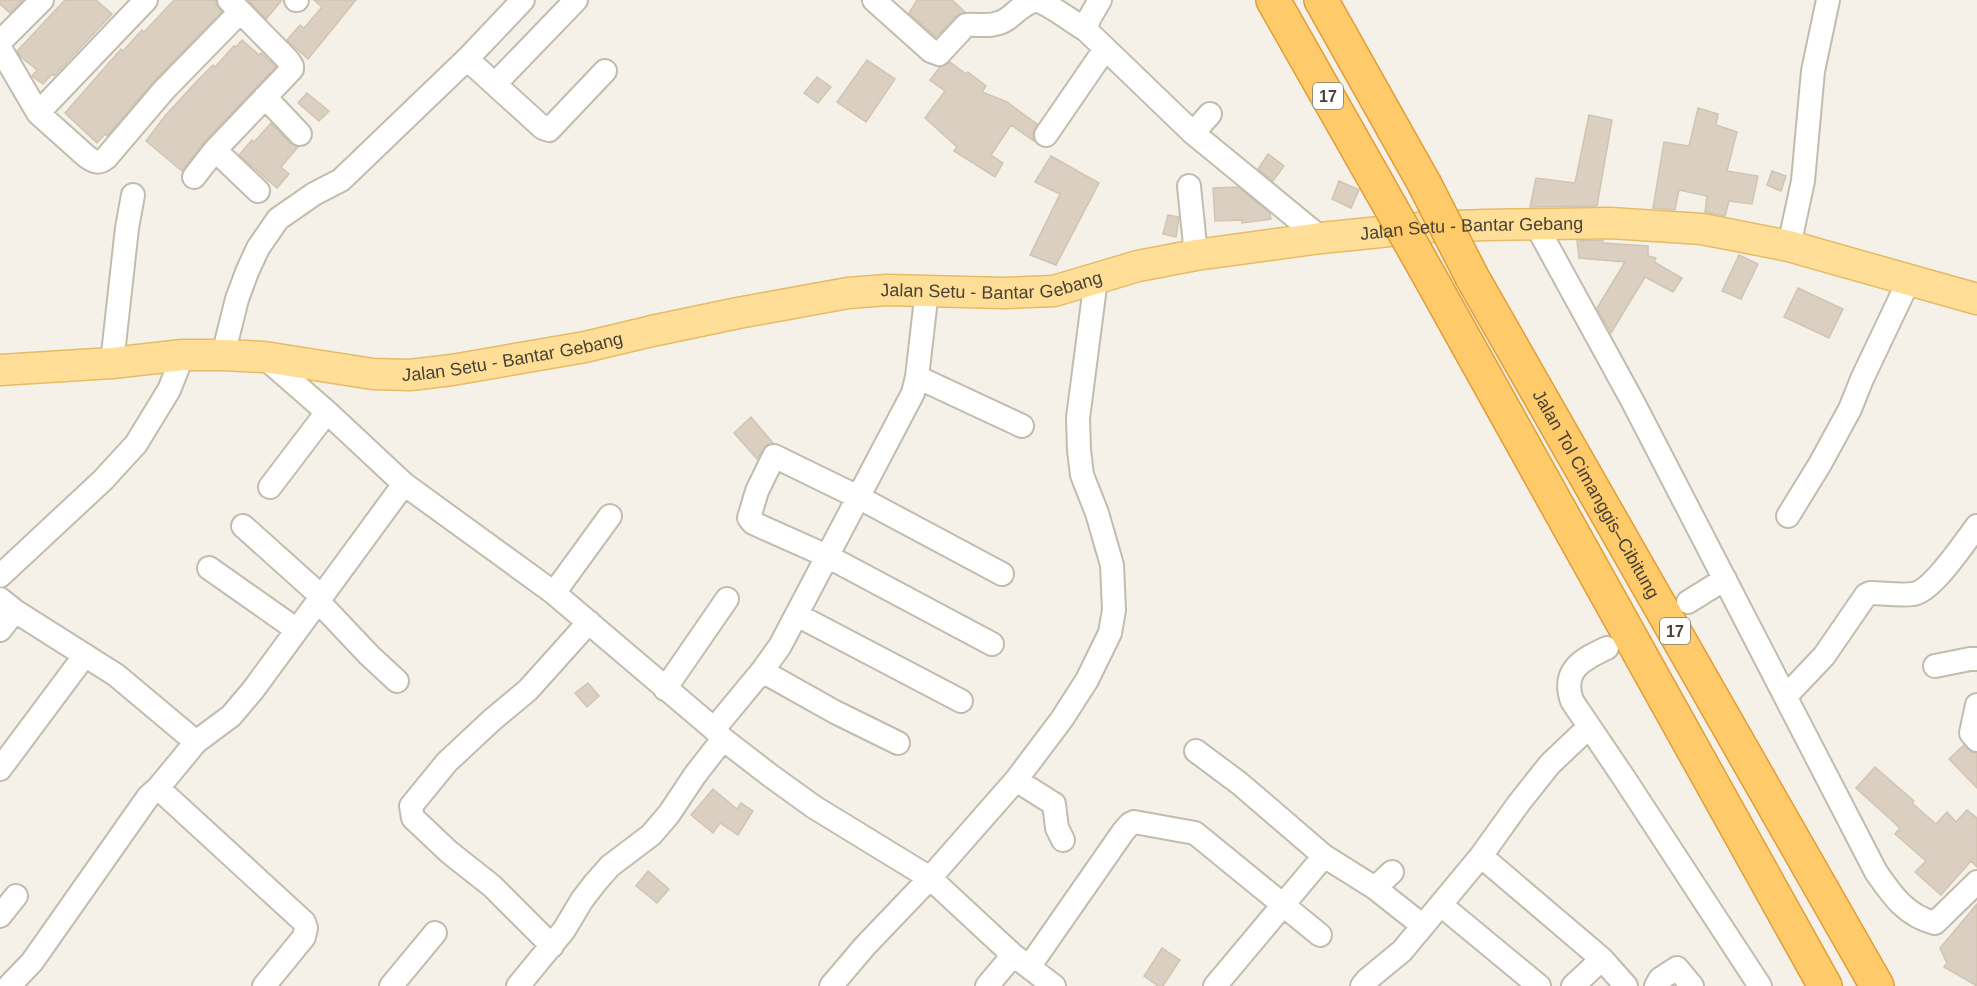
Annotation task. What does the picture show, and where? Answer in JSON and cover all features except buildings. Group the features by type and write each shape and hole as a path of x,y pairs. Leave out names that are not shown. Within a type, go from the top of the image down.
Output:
{"highway":[{"name":"17","path":"1273,0 1825,986"},
{"name":"Jalan Tol Cimanggis–Cibitung","path":"1321,0 1424,183 1472,277 1878,986"}],"main road":[{"name":"Jalan Setu - Bantar Gebang","path":"0,370 112,363 183,355 223,355 264,357 373,374 410,375 585,347 705,320 848,293 887,290 1004,294 1054,291 1138,266 1196,255 1321,238 1429,227 1610,223 1702,229 1789,246 1977,298"}],"street":[{"path":"0,42 42,0"},
{"path":"223,355 237,299 258,248 278,219 292,208 341,180 467,59 523,0"},
{"path":"495,84 576,0"},
{"path":"874,0 936,54 947,47 966,25 989,26 1001,23 1025,3 1034,0 1045,4 1086,30 1193,133 1321,238"},
{"path":"1086,30 1089,19 1100,0"},
{"path":"1789,246 1803,181 1813,71 1828,0"},
{"path":"39,113 137,3"},
{"path":"0,48 39,113 86,156 93,161 102,161 234,6 282,53 292,69 215,150 194,177"},
{"path":"1046,135 1105,49"},
{"path":"467,59 543,128 549,130 605,71"},
{"path":"265,97 300,134"},
{"path":"1193,133 1210,114"},
{"path":"215,150 258,191"},
{"path":"1189,186 1196,255"},
{"path":"112,363 127,228 133,195"},
{"path":"1536,225 1633,402 1876,872 1895,900 1919,918 1935,923 1977,882"},
{"path":"831,986 1016,780 1062,719 1087,680 1110,633 1114,586 1112,565 1097,513 1082,476 1079,450 1078,418 1096,279"},
{"path":"1788,516 1850,409 1909,280"},
{"path":"518,986 552,946 595,883 610,866 651,835 669,814 695,775 718,734 780,645 913,393 917,377 927,290"},
{"path":"0,576 81,502 136,444 169,390 183,355"},
{"path":"264,357 404,484 554,593 718,734 771,776 814,807 930,878 1021,961 1054,986"},
{"path":"917,377 1022,426"},
{"path":"270,487 327,412"},
{"path":"992,644 827,556 753,523 749,518 757,491 772,457 785,461 858,497 1002,574"},
{"path":"9,986 32,962 148,797 195,742 231,716 254,690 404,484"},
{"path":"554,593 610,516"},
{"path":"243,526 320,598 369,655 397,681"},
{"path":"1786,696 1824,656 1868,594 1914,594 1924,591 1939,576 1977,526"},
{"path":"209,568 297,630"},
{"path":"1688,602 1725,579"},
{"path":"665,689 727,599"},
{"path":"0,630 8,605 116,675 195,742"},
{"path":"797,615 961,701"},
{"path":"552,946 492,886 449,852 413,818 411,806 447,762 528,690 589,621"},
{"path":"1606,648 1583,660 1575,669 1569,684 1572,701 1761,986"},
{"path":"0,769 85,655"},
{"path":"1935,666 1977,659"},
{"path":"762,671 835,712 898,743"},
{"path":"1977,705 1971,733 1977,740"},
{"path":"1362,986 1402,951 1481,856 1519,802 1550,764 1589,727"},
{"path":"1196,752 1239,783 1324,856 1375,888 1423,926"},
{"path":"0,778 5,781 0,786"},
{"path":"1016,780 1054,804 1057,828 1063,840"},
{"path":"158,788 304,922 306,928 304,938 264,986"},
{"path":"987,986 1021,961 1123,832 1134,822 1195,833 1320,935"},
{"path":"1215,986 1324,856"},
{"path":"1481,856 1602,959 1626,986"},
{"path":"1375,888 1392,872"},
{"path":"0,916 16,896"},
{"path":"1441,904 1539,986"},
{"path":"396,984 435,933"},
{"path":"1573,986 1602,959"},
{"path":"1656,986 1660,979 1677,968 1692,986"}]}
